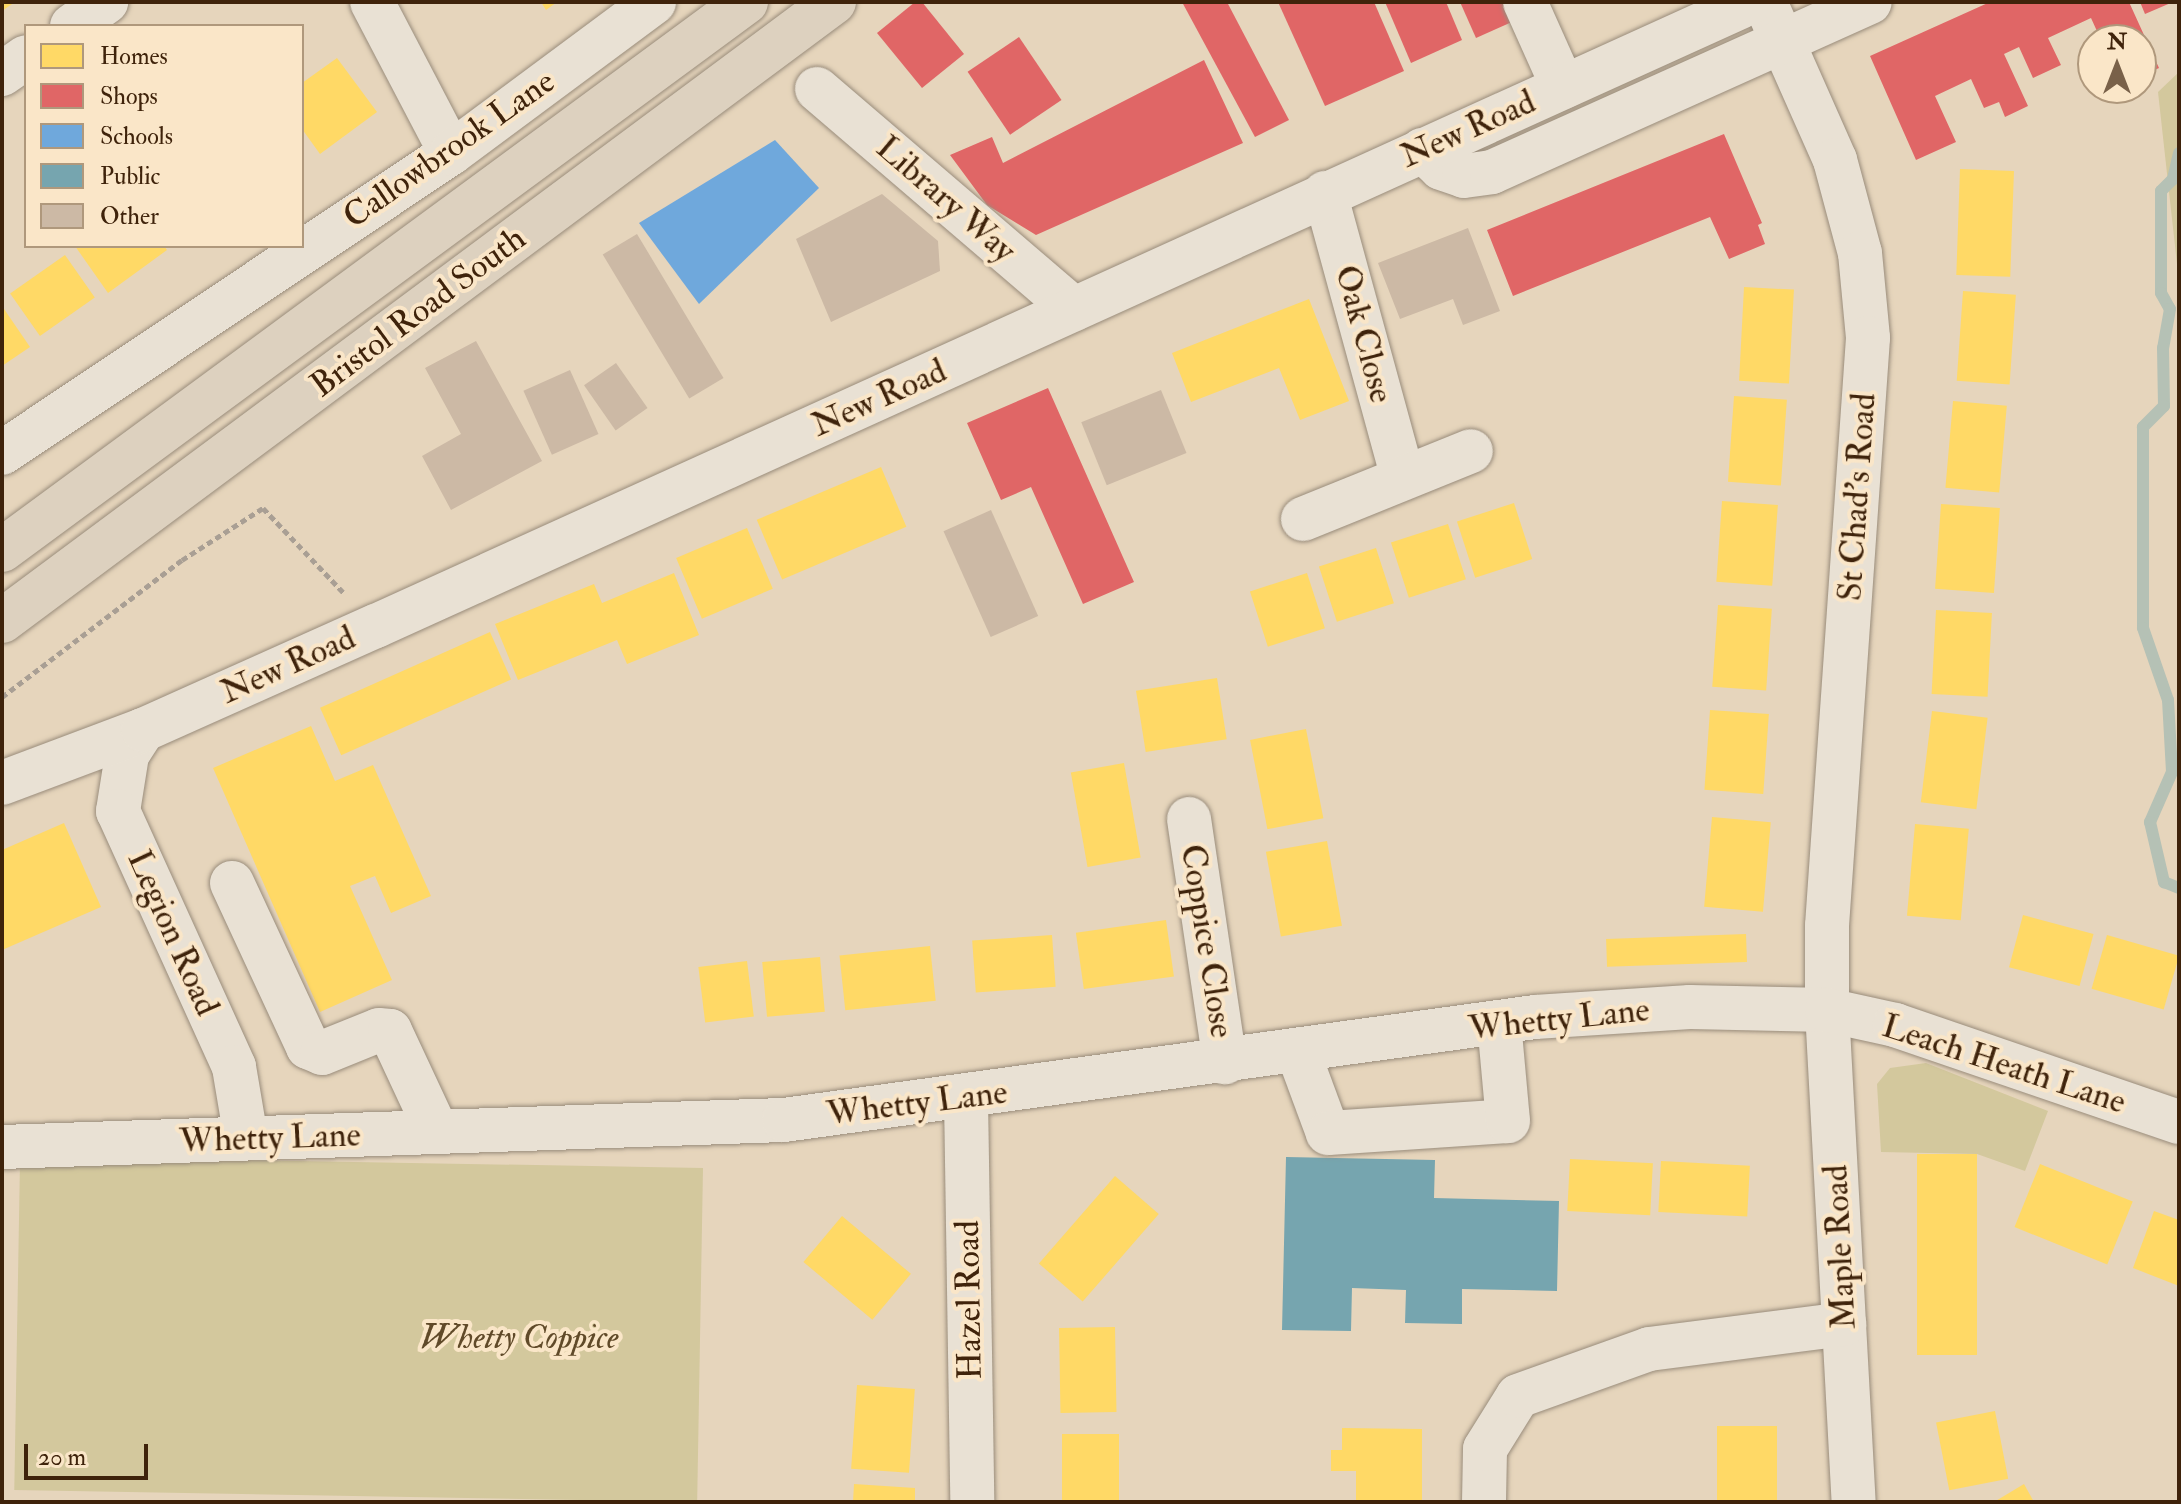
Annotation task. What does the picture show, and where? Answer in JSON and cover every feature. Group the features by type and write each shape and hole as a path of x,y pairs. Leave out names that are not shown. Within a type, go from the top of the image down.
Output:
{"highway":[{"name":"Bristol Road South","path":"2,550 746,2"},
{"name":"Bristol Road South","path":"2,621 834,2"}],"street":[{"path":"75,24 106,2"},
{"path":"372,2 451,153"},
{"name":"Callowbrook Lane","path":"2,453 451,153 654,2"},
{"path":"1525,2 1563,87"},
{"name":"New Road","path":"2,783 67,754 143,730 376,626 1751,2"},
{"path":"1422,150 1441,168 1464,176 1492,172 1774,21 1870,2"},
{"name":"St Chad's Road","path":"1774,21 1835,160 1860,253 1868,338 1827,926 1827,1010"},
{"path":"2,74 24,58"},
{"name":"Library Way","path":"817,89 1074,309"},
{"name":"Oak Close","path":"1325,193 1402,474"},
{"path":"1303,519 1402,474 1471,451"},
{"name":"Legion Road","path":"143,730 127,755 118,811 234,1067 246,1138"},
{"name":"Coppice Close","path":"1189,819 1225,1062"},
{"path":"232,883 308,1047 322,1053 379,1030 390,1031 437,1132"},
{"name":"Whetty Lane","path":"2,1147 784,1120 966,1098 1499,1022 1690,1007 1827,1010"},
{"name":"Leach Heath Lane","path":"1827,1010 1895,1025 2179,1122"},
{"name":"Maple Road","path":"1827,1010 1844,1324 1858,1496"},
{"path":"1298,1052 1328,1133 1508,1121 1499,1022"},
{"name":"Hazel Road","path":"966,1098 972,1502"},
{"path":"1484,1502 1485,1449 1518,1396 1649,1349 1844,1324"}],"path":[{"path":"2,697 182,560 263,508 376,626"}],"green space":[{"path":"2179,72 2179,282 2158,92"},
{"path":"1926,1063 2048,1111 2025,1171 1977,1154 1881,1152 1877,1084 1890,1068"},
{"name":"Whetty Coppice","path":"20,1156 703,1168 697,1502 14,1490"}],"building: Homes":[{"path":"2,2 15,2 2,11"},
{"path":"541,2 557,2 546,10"},
{"path":"337,58 377,112 320,154 304,132 304,82"},
{"path":"1960,169 2014,171 2010,277 1956,275"},
{"path":"76,248 166,248 167,250 108,293"},
{"path":"65,255 95,298 40,336 10,293"},
{"path":"1744,287 1794,290 1789,383 1739,381"},
{"path":"1963,291 2016,295 2010,384 1957,381"},
{"path":"1309,299 1349,401 1300,420 1279,368 1191,402 1172,353"},
{"path":"2,306 30,347 2,366"},
{"path":"1734,396 1787,400 1781,485 1728,482"},
{"path":"1953,401 2007,406 1999,492 1945,488"},
{"path":"881,467 906,527 782,580 757,520"},
{"path":"1722,501 1778,505 1772,586 1716,582"},
{"path":"1514,503 1532,559 1475,578 1457,522"},
{"path":"1941,504 2000,508 1994,593 1935,589"},
{"path":"1448,524 1466,579 1409,598 1391,543"},
{"path":"747,528 773,589 702,619 676,558"},
{"path":"1376,548 1394,603 1337,622 1319,567"},
{"path":"674,573 699,635 627,664 617,640 518,680 495,624 594,584 602,603"},
{"path":"1307,573 1325,628 1268,647 1250,592"},
{"path":"1718,605 1772,609 1766,691 1712,687"},
{"path":"1936,610 1992,613 1988,697 1932,694"},
{"path":"490,632 511,680 341,755 320,708"},
{"path":"1217,678 1227,739 1146,752 1136,691"},
{"path":"1710,710 1769,714 1763,794 1704,790"},
{"path":"1932,711 1988,718 1976,809 1921,802"},
{"path":"311,726 335,781 373,765 431,896 391,913 375,876 350,886 392,980 320,1012 213,768"},
{"path":"1306,729 1323,818 1267,829 1250,740"},
{"path":"1124,763 1141,858 1087,867 1071,772"},
{"path":"1712,817 1771,822 1763,912 1704,907"},
{"path":"64,823 101,907 2,950 2,850"},
{"path":"1915,824 1969,829 1961,920 1907,916"},
{"path":"1327,841 1342,926 1281,936 1266,852"},
{"path":"2023,915 2094,934 2080,986 2009,967"},
{"path":"1166,920 1174,976 1084,989 1076,933"},
{"path":"1746,934 1747,962 1607,967 1606,939"},
{"path":"1052,935 1056,987 976,992 972,941"},
{"path":"2107,935 2179,956 2164,1010 2092,989"},
{"path":"930,946 936,1001 845,1010 839,956"},
{"path":"820,957 825,1012 767,1017 762,962"},
{"path":"747,961 754,1017 705,1023 698,967"},
{"path":"1917,1154 1977,1154 1977,1355 1917,1355"},
{"path":"1570,1159 1653,1163 1650,1215 1567,1211"},
{"path":"1661,1161 1750,1166 1747,1217 1658,1212"},
{"path":"2040,1164 2133,1201 2107,1265 2015,1227"},
{"path":"1115,1176 1159,1214 1083,1302 1039,1264"},
{"path":"2154,1211 2179,1220 2179,1286 2133,1268"},
{"path":"842,1216 911,1274 872,1320 803,1262"},
{"path":"1115,1327 1116,1412 1060,1413 1059,1328"},
{"path":"857,1385 915,1389 909,1473 851,1469"},
{"path":"1995,1411 2008,1479 1949,1490 1936,1422"},
{"path":"1717,1426 1777,1426 1777,1502 1717,1502"},
{"path":"1342,1428 1422,1429 1422,1502 1356,1502 1356,1471 1331,1471 1331,1450 1342,1450"},
{"path":"1062,1434 1119,1434 1119,1502 1062,1502"},
{"path":"854,1484 915,1488 915,1502 853,1502"},
{"path":"2024,1484 2034,1502 1994,1502"}],"building: Shops":[{"path":"915,2 922,2 964,54 922,88 877,33"},
{"path":"1182,2 1227,2 1289,120 1255,137"},
{"path":"1278,2 1374,2 1404,71 1325,106"},
{"path":"1385,2 1446,2 1462,40 1411,63"},
{"path":"1460,2 1516,2 1523,17 1476,38"},
{"path":"1990,2 2129,2 2139,24 2094,24 2091,18 2048,38 2061,65 2033,78 2019,47 2004,54 2028,106 2005,117 1999,102 1984,108 1971,79 1935,96 1956,142 1916,160 1870,56"},
{"path":"2140,2 2173,2 2145,14"},
{"path":"1019,37 1061,100 1010,135 968,72"},
{"path":"1204,60 1243,143 1036,235 987,205 950,155 992,137 1003,163"},
{"path":"1724,134 1762,223 1758,225 1765,244 1729,259 1710,217 1513,296 1487,230"},
{"path":"1048,388 1134,582 1083,604 1031,487 1001,500 967,423"}],"building: Schools":[{"path":"775,140 819,188 699,304 639,223"}],"building: Public":[{"path":"1286,1157 1435,1160 1434,1198 1559,1201 1557,1291 1462,1289 1462,1324 1405,1323 1406,1290 1352,1288 1351,1331 1282,1330"}],"building: Other":[{"path":"882,194 938,241 940,271 831,322 796,239"},
{"path":"1468,228 1500,311 1463,325 1453,299 1400,319 1378,263"},
{"path":"637,234 724,378 689,399 603,255"},
{"path":"476,341 542,461 451,510 422,456 461,434 425,368"},
{"path":"616,363 648,408 616,430 584,385"},
{"path":"570,370 598,434 552,455 523,391"},
{"path":"1161,390 1186,453 1107,485 1081,422"},
{"path":"991,510 1038,616 991,637 943,531"}],"waterway":[{"path":"2179,153 2173,179 2161,191 2161,293 2170,309 2163,348 2164,406 2143,427 2143,628 2168,700 2172,772 2150,822 2164,882 2179,888"}]}
